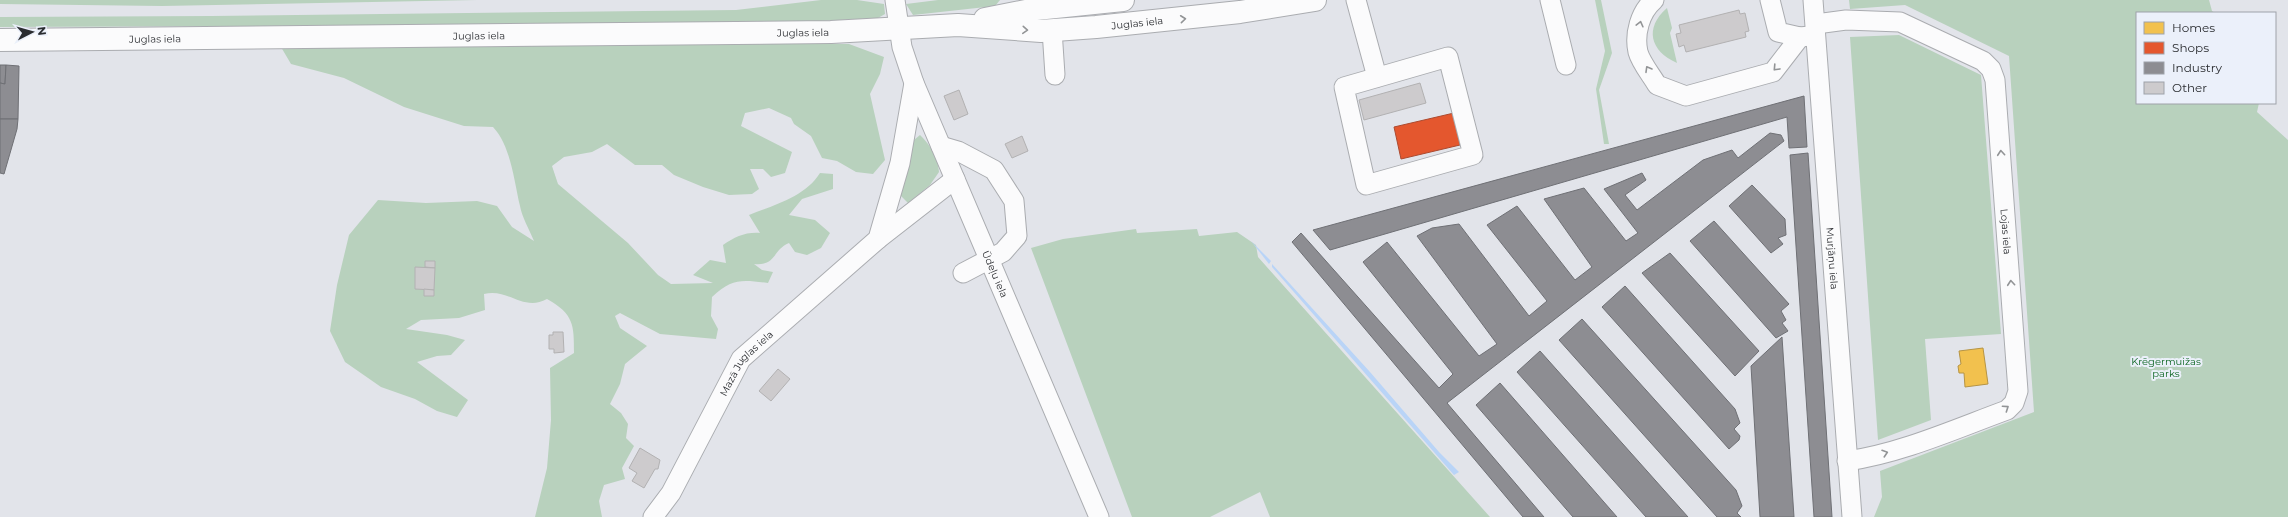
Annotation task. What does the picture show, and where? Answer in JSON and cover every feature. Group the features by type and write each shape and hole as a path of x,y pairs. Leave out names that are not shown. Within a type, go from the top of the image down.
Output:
{"main road":[{"name":"Juglas iela","path":"958,25 1012,7 1123,0"},
{"name":"Juglas iela","path":"0,40 778,32 900,29 958,25 1052,30 1239,6 1315,0"}],"street":[{"name":"Ūdeļu iela","path":"895,0 902,47 914,83 954,179 991,260 1099,517"},
{"path":"1356,0 1377,78"},
{"path":"1550,0 1566,65"},
{"path":"1654,0 1647,6 1638,24 1638,53 1657,85 1686,96 1773,72 1811,32"},
{"path":"1770,0 1778,32 1811,32"},
{"name":"Murjāņu iela","path":"1814,0 1811,32 1852,517"},
{"name":"Lojas iela","path":"1811,32 1846,20 1900,22 1983,61 1991,69 1995,80 2012,289 2018,391 2014,403 2007,410 1882,455 1847,461"},
{"path":"1052,30 1055,75"},
{"path":"1448,57 1472,155 1366,184 1344,87 1377,78 1448,57"},
{"path":"878,239 900,163 914,83"},
{"path":"941,146 958,151 994,170 1014,201 1017,236 1003,252 991,260 963,272"},
{"name":"Mazā Juglas iela","path":"653,517 671,493 741,359 878,239 954,179"}],"green space":[{"path":"0,0 477,0 162,6 0,4"},
{"path":"821,0 857,0 884,4 885,14 878,18 760,24 0,27 0,17 736,10"},
{"path":"938,0 1000,0 995,6 913,15 906,4"},
{"path":"1595,0 1601,0 1612,53 1599,90 1609,144 1604,144 1596,89 1605,51"},
{"name":"Krēgermuižas parks","path":"1849,0 2209,0 2214,12 2136,12 2136,104 2259,104 2257,112 2288,140 2288,517 1874,517 1882,497 1880,471 2034,412 2009,56 1905,5 1850,9"},
{"path":"1667,8 1672,28 1670,33 1677,63 1661,52 1656,46 1653,38 1655,23"},
{"path":"1899,35 1981,75 2001,334 1925,339 1931,420 1878,440 1850,37"},
{"path":"353,43 849,44 884,57 880,74 870,94 885,160 873,174 856,172 837,161 822,158 811,136 794,124 791,118 769,108 745,113 741,126 792,152 785,173 771,177 763,169 750,169 759,189 752,194 729,195 703,187 674,175 662,165 635,165 607,144 592,152 564,157 552,166 558,184 628,243 658,275 671,284 713,283 693,275 710,260 726,263 723,245 727,242 745,234 760,233 749,215 778,204 798,194 814,181 820,173 833,174 833,189 802,199 789,215 815,220 830,233 821,248 807,255 795,252 789,243 767,263 754,264 762,270 773,272 768,283 744,281 732,283 712,297 711,316 718,329 716,339 660,334 620,313 615,316 620,328 647,346 625,364 620,384 610,404 621,413 628,424 626,438 634,446 622,468 625,479 604,485 599,501 602,517 535,517 547,468 551,420 550,368 574,353 573,328 571,321 563,310 547,299 531,303 523,302 501,294 484,294 485,310 459,318 421,320 406,329 447,335 465,340 451,355 437,356 417,362 468,400 457,417 437,411 415,399 381,387 345,362 330,331 337,285 349,235 378,200 426,203 477,201 497,206 512,227 534,241 521,210 508,154 499,135 493,127 464,126 404,107 344,78 291,64 281,47"},
{"path":"920,135 933,152 939,172 930,185 908,203 899,194 914,140"},
{"path":"1136,229 1137,233 1197,229 1199,236 1237,232 1256,245 1258,257 1490,517 1270,517 1260,492 1210,517 1132,517 1031,248 1063,239"}],"water":[{"path":"1251,241 1271,261 1269,264"},
{"path":"1272,264 1370,372 1439,452 1459,472 1454,475 1272,267"}],"building: Homes":[{"path":"1983,348 1988,384 1965,387 1964,373 1959,373 1958,366 1961,364 1959,351"}],"building: Shops":[{"path":"1454,113 1460,145 1401,159 1394,127"}],"building: Industry":[{"path":"0,65 6,65 5,84 0,83"},
{"path":"6,65 19,66 18,119 0,119 0,83 5,84"},
{"path":"1804,96 1807,147 1789,148 1787,117 1330,250 1313,230"},
{"path":"0,119 18,119 17,129 4,174 0,173"},
{"path":"1770,133 1781,135 1784,141 1447,403 1544,517 1523,517 1292,242 1301,233 1439,388 1453,374 1363,262 1387,242 1479,356 1497,344 1417,236 1432,228 1459,224 1529,316 1547,301 1487,225 1517,206 1575,280 1592,267 1544,199 1584,188 1626,241 1638,233 1604,189 1642,173 1646,180 1625,195 1637,210 1703,160 1732,150 1738,158"},
{"path":"1808,153 1832,517 1814,517 1790,155"},
{"path":"1752,185 1785,219 1786,235 1778,238 1783,244 1771,253 1729,206"},
{"path":"1714,221 1789,304 1781,311 1786,320 1782,323 1788,331 1776,338 1690,241"},
{"path":"1670,253 1759,351 1735,376 1642,273"},
{"path":"1625,286 1735,409 1740,423 1734,429 1740,436 1739,440 1729,449 1602,307"},
{"path":"1582,319 1736,490 1742,506 1737,513 1741,517 1717,517 1559,340"},
{"path":"1782,337 1794,517 1760,517 1751,366"},
{"path":"1540,351 1688,517 1646,517 1517,372"},
{"path":"1500,383 1617,517 1573,517 1476,405"}],"building: Other":[{"path":"1739,10 1740,14 1745,13 1749,31 1745,32 1746,37 1686,52 1684,45 1679,47 1676,34 1681,33 1679,25"},
{"path":"1420,83 1426,103 1364,120 1359,100"},
{"path":"959,90 968,114 954,120 944,96"},
{"path":"1022,136 1028,151 1012,158 1005,144"},
{"path":"425,261 435,261 435,268 425,267"},
{"path":"415,267 435,268 434,290 415,289"},
{"path":"424,289 434,290 434,296 424,296"},
{"path":"553,332 563,332 564,352 554,353 554,349 549,349 549,335 553,335"},
{"path":"778,369 790,379 771,401 759,391"},
{"path":"640,448 660,460 658,469 655,469 644,488 632,481 637,473 629,468"}]}
